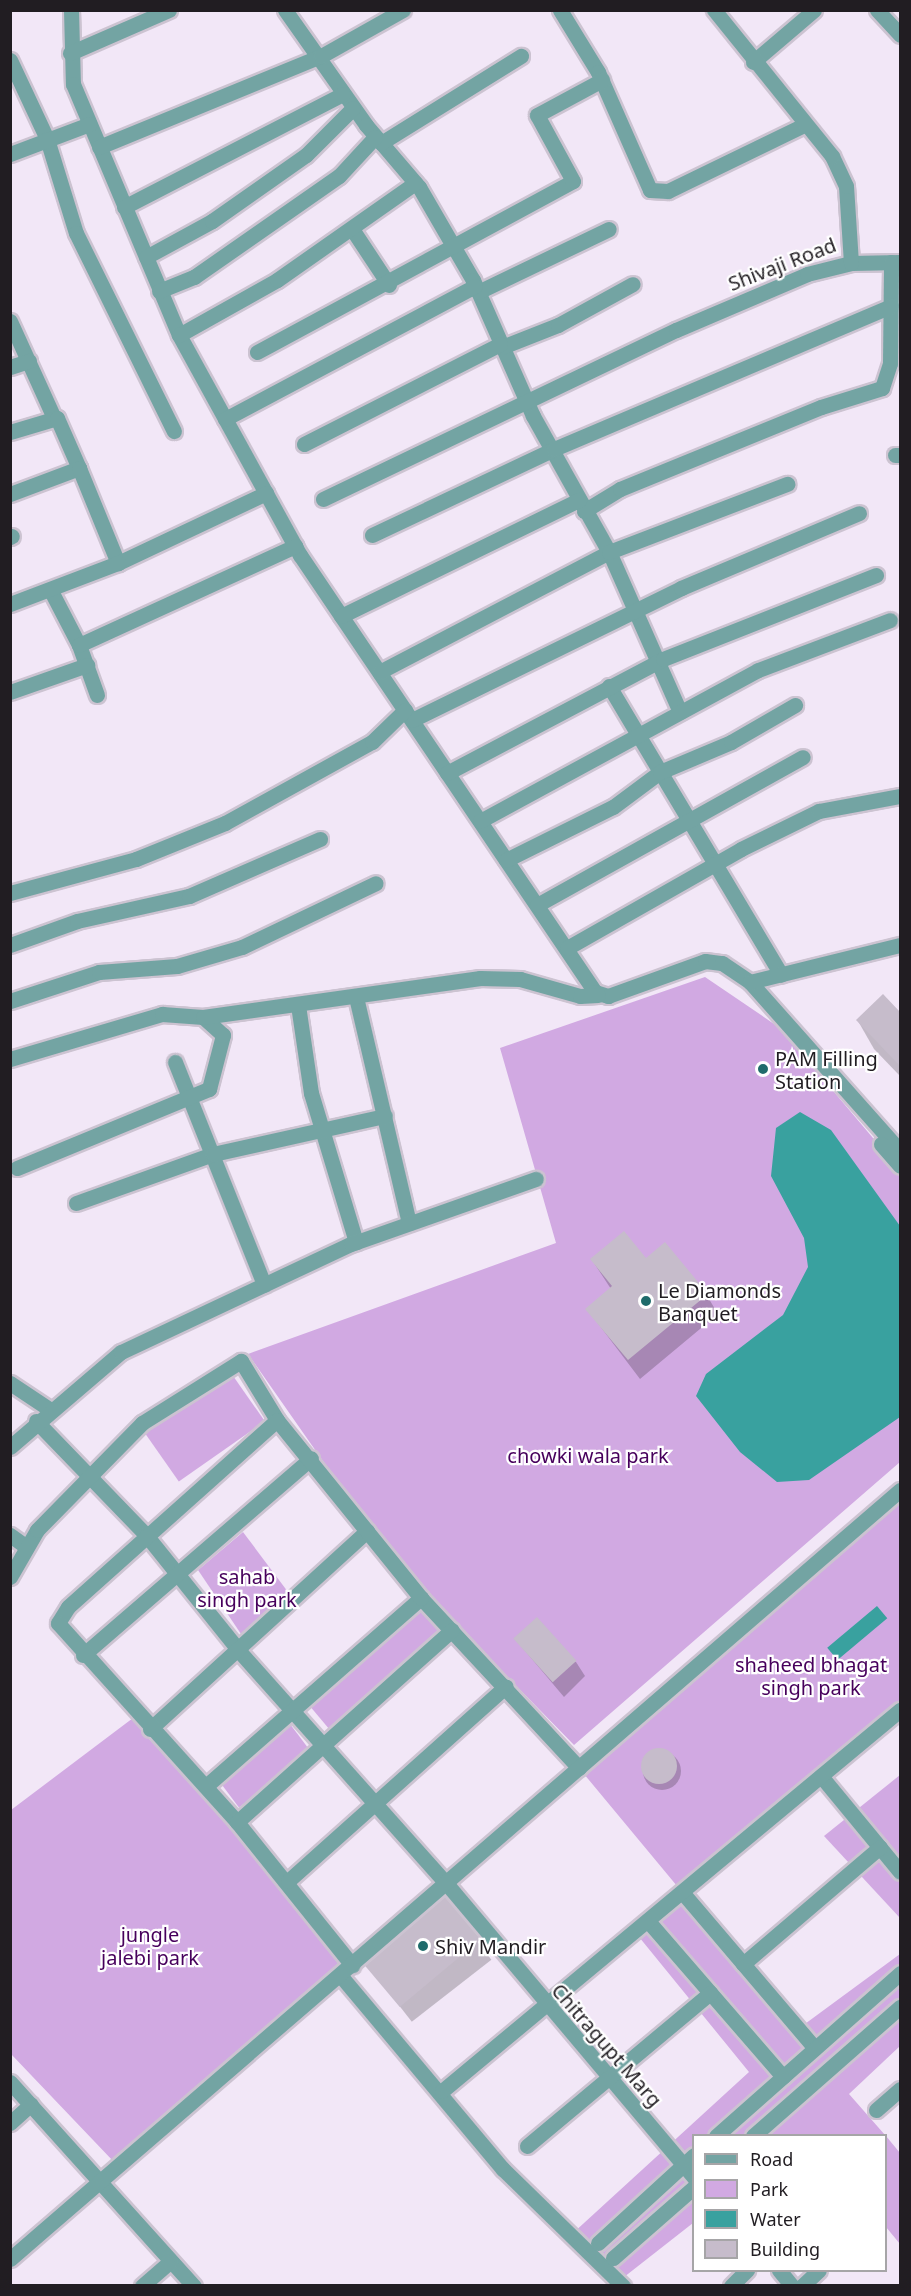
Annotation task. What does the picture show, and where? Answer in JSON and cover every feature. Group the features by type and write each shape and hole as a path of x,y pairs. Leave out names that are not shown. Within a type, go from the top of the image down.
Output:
{"street":[{"path":"71,10 70,53 73,84 179,335 295,546 598,995"},
{"path":"70,53 169,10"},
{"path":"285,10 321,56 353,108 415,183 454,248 476,289 526,399 554,449 581,506 609,552 638,611 657,662 680,712"},
{"path":"99,147 321,56 403,10"},
{"path":"560,10 602,80 645,183 658,192 804,125"},
{"name":"Shivaji Road","path":"323,499 526,399 754,296 851,263 846,186 831,156 753,62 714,10"},
{"path":"753,62 814,10"},
{"path":"877,10 900,35"},
{"path":"159,291 194,277 339,176 378,140 521,56"},
{"path":"10,60 47,140 76,233 174,431"},
{"path":"257,352 389,285 573,181 537,115 602,80"},
{"path":"124,207 343,94"},
{"path":"146,257 212,221 306,155 353,108"},
{"path":"10,154 90,124"},
{"path":"179,335 240,303 352,229 415,183"},
{"path":"352,229 389,285"},
{"path":"225,419 476,289 609,229"},
{"path":"341,616 620,489 882,388 890,363 891,306 896,262 851,263"},
{"path":"304,444 501,345 558,324 633,284"},
{"path":"372,535 554,449 891,306"},
{"path":"10,321 79,468 118,563"},
{"path":"10,367 29,361"},
{"path":"10,432 53,416"},
{"path":"10,494 79,468"},
{"path":"379,672 609,552 787,484"},
{"path":"10,604 51,591 118,563 266,493"},
{"path":"10,893 136,859 225,824 372,742 409,716 520,663 859,513"},
{"path":"79,645 295,546"},
{"path":"447,773 657,662 876,575"},
{"path":"51,591 79,645 97,695"},
{"path":"480,821 638,738 680,712 758,670 890,620"},
{"path":"10,692 87,665"},
{"path":"609,686 781,975"},
{"path":"506,860 613,807 660,771 731,742 795,705"},
{"path":"537,905 803,756"},
{"path":"567,948 716,863 819,812 900,796"},
{"path":"10,945 77,921 189,896 320,839"},
{"path":"10,1001 99,972 177,966 242,947 376,883"},
{"path":"750,982 900,945"},
{"path":"10,1059 162,1014 203,1017 480,978 520,979 580,996 608,996 705,961 722,963 750,982 776,1014 900,1150"},
{"path":"356,997 409,1223"},
{"path":"298,1005 322,1130 356,1242"},
{"path":"776,1014 778,1025 900,1166"},
{"path":"17,1168 192,1098 209,1089 223,1035 203,1017"},
{"path":"176,1062 264,1285"},
{"path":"76,1203 213,1155 385,1116"},
{"path":"10,1447 49,1409 121,1352 356,1242 536,1179"},
{"path":"10,1577 25,1546 142,1423 241,1360 277,1420 311,1458 421,1598 506,1686 579,1768"},
{"path":"10,1383 49,1409"},
{"path":"277,1420 146,1535 61,1614 62,1631 206,1786 288,1881 346,1970 503,2169 623,2286"},
{"name":"Chitragupt Marg","path":"36,1421 92,1474 146,1535 240,1652 446,1883 608,2078 688,2160"},
{"path":"83,1655 311,1458"},
{"path":"10,2259 900,1490"},
{"path":"150,1728 240,1652 367,1531"},
{"path":"10,1535 25,1546"},
{"path":"206,1786 290,1709 421,1598"},
{"path":"237,1822 452,1630"},
{"path":"288,1881 506,1686"},
{"path":"442,2091 900,1710"},
{"path":"821,1776 900,1872"},
{"path":"743,1964 879,1847"},
{"path":"682,1892 815,2048"},
{"path":"648,1921 783,2077"},
{"path":"718,2134 900,1973"},
{"path":"527,2146 710,1993"},
{"path":"755,2134 900,2007"},
{"path":"10,2082 103,2180 194,2286"},
{"path":"876,2110 900,2089"},
{"path":"10,2123 31,2104"},
{"path":"598,2243 688,2160"},
{"path":"613,2259 692,2188"},
{"path":"142,2286 171,2261"},
{"path":"731,2286 746,2272"},
{"path":"780,2272 792,2286"},
{"path":"802,2286 818,2272"}],"green space":[{"name":"chowki wala park","path":"705,977 780,1028 900,1170 900,1462 574,1745 390,1557 248,1354 556,1243 500,1048"},
{"path":"231,1373 265,1421 179,1482 145,1433"},
{"name":"shaheed bhagat singh park","path":"900,1490 900,1709 682,1892 579,1768"},
{"name":"sahab singh park","path":"243,1532 288,1592 243,1637 198,1570"},
{"path":"422,1611 443,1636 331,1731 309,1705"},
{"name":"jungle jalebi park","path":"137,1715 144,1734 222,1811 340,1965 114,2162 11,2054 11,1810"},
{"path":"290,1724 312,1753 239,1808 217,1779"},
{"path":"900,1775 900,1918 824,1836"},
{"path":"682,1892 794,2032 900,1954 900,2046 849,2094 884,2134 692,2134 692,2224 619,2281 572,2234 749,2072 635,1932"},
{"path":"887,2137 900,2153 900,2244 887,2228"}],"water":[{"path":"800,1112 831,1130 900,1226 900,1417 809,1480 777,1482 740,1452 696,1396 706,1374 783,1315 808,1267 804,1238 771,1176 776,1128"},
{"path":"877,1606 887,1618 837,1660 827,1648"}],"building":[{"path":"883,994 900,1012 900,1066 856,1020"},
{"name":"Le Diamonds Banquet","path":"624,1231 646,1258 665,1242 708,1294 628,1360 585,1309 612,1286 590,1259"},
{"path":"537,1617 576,1661 553,1682 513,1638"},
{"path":"659,1748 672,1753 677,1766 672,1779 659,1784 646,1779 641,1766 646,1753"},
{"name":"Shiv Mandir","path":"445,1896 481,1939 400,2007 364,1964"}],"place":[{"name":"PAM Filling Station","path":"763,1069"},
{"name":"Le Diamonds Banquet","path":"646,1301"},
{"name":"Shiv Mandir","path":"423,1946"}]}
